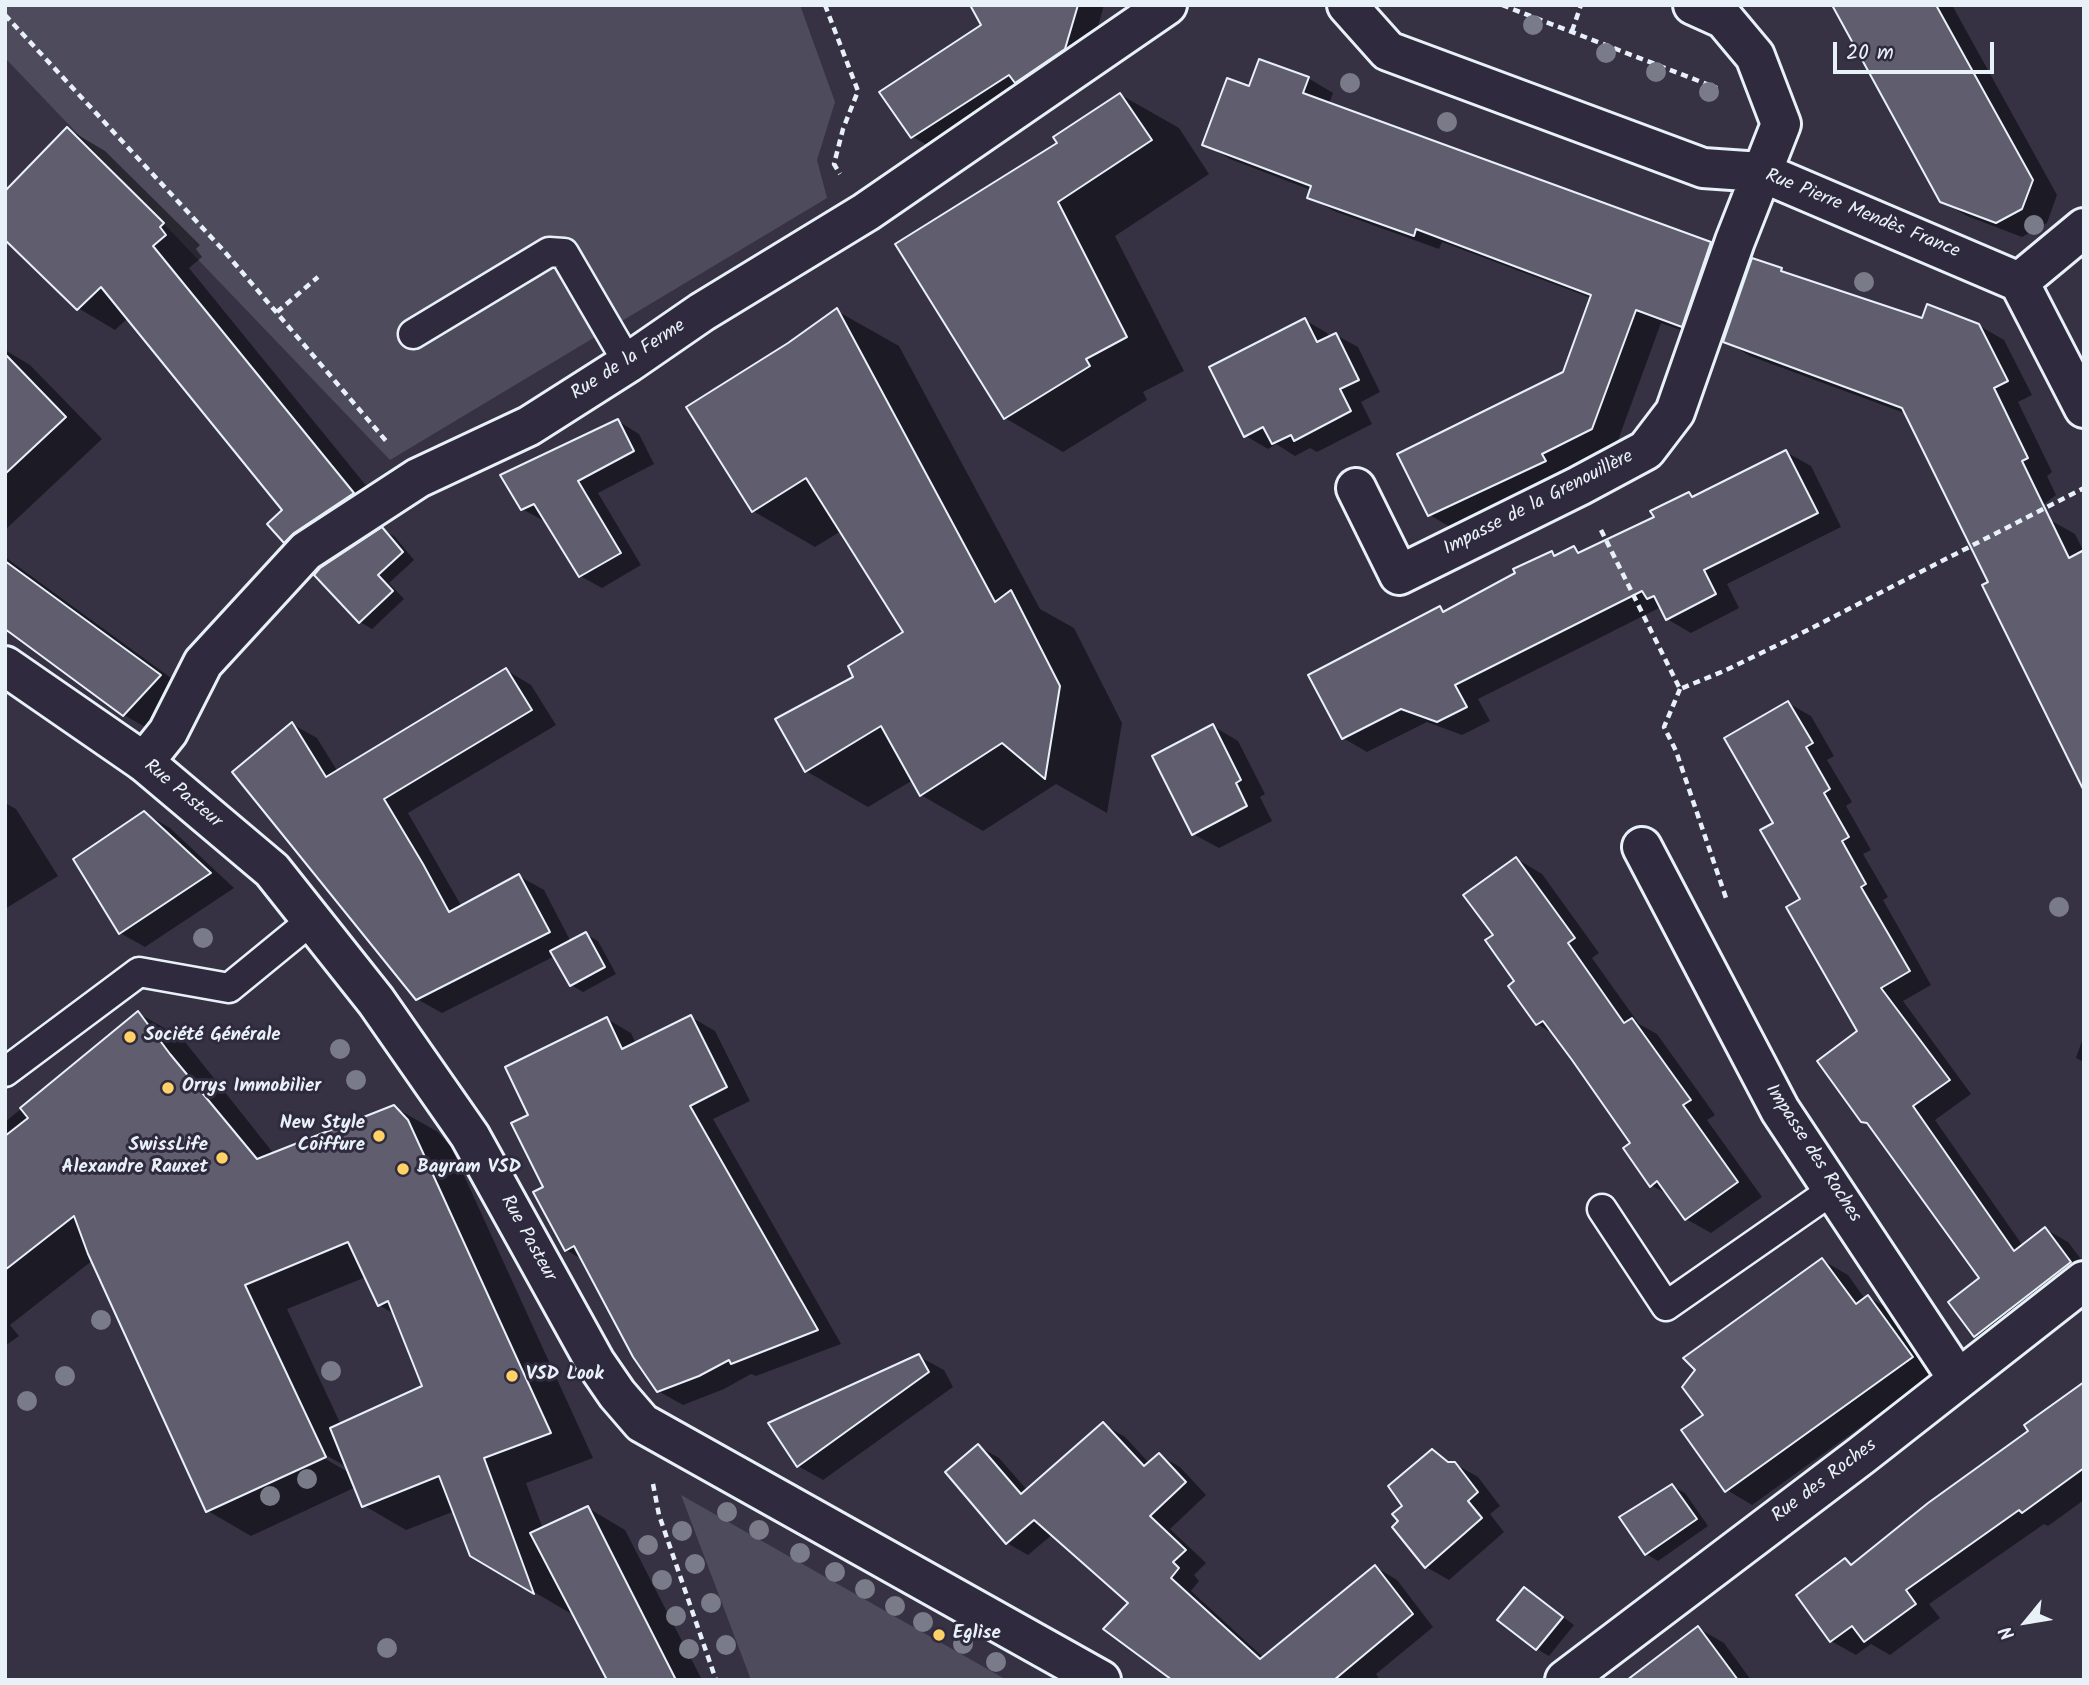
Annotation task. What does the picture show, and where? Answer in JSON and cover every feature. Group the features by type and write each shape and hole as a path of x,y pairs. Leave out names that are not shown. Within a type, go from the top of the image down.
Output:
{"street":[{"name":"Rue de la Ferme","path":"144,762 168,732 203,663 306,551 418,478 529,426 702,312 866,212 1167,5"},
{"name":"Rue Pierre Mendès France","path":"1346,5 1388,51 1703,167 1761,172 2019,282"},
{"name":"Impasse de la Grenouillère","path":"1356,488 1399,575 1646,450 1675,412 1761,172 1781,124 1755,56 1724,19 1693,5"},
{"path":"2084,228 2019,282 2084,408"},
{"name":"Rue Pasteur","path":"5,666 144,762 272,870 376,1001 470,1136 595,1362 617,1394 642,1423 1101,1680"},
{"name":"Impasse des Roches","path":"1642,846 1780,1110 1958,1379"},
{"name":"Rue des Roches","path":"1565,1680 1862,1455 2084,1281"}],"lane":[{"path":"413,334 549,253 564,253 628,363"},
{"path":"5,1072 139,972 229,988 312,920"},
{"path":"1602,1209 1667,1306 1833,1189"}],"path":[{"path":"825,5 858,91 843,129 834,164 866,212"},
{"path":"1502,5 1727,92"},
{"path":"1572,32 1581,5"},
{"path":"5,15 224,251 418,478"},
{"path":"277,312 318,277"},
{"path":"1579,486 1680,689 1796,636 2084,488"},
{"path":"642,1423 659,1515 716,1680"}],"shaded area":[{"path":"5,5 800,5 835,102 817,160 827,198 390,460 5,58"},
{"path":"681,1495 1005,1679 1006,1679 751,1680"}],"building":[{"path":"970,5 1078,5 1065,49 1015,83 1009,75 911,138 879,92 981,25"},
{"path":"1832,5 1936,5 2033,180 2022,209 1996,223 1940,202"},
{"path":"1259,59 1309,77 1303,93 1711,242 1682,327 1636,310 1592,429 1542,454 1546,461 1428,516 1397,454 1563,372 1591,295 1416,229 1414,236 1307,198 1311,186 1202,145 1227,78 1249,86"},
{"path":"1120,93 1152,140 1058,202 1127,337 1086,359 1090,366 1004,419 895,244 1057,143 1053,137"},
{"path":"67,127 164,223 160,227 166,235 153,246 354,493 294,533 284,543 267,524 282,510 101,287 77,310 5,240 5,191"},
{"path":"1752,258 1782,268 1781,271 1922,318 1927,304 1979,324 2008,381 1994,388 2028,458 2022,461 2069,558 2084,550 2084,791 1982,585 1988,582 1902,408 1723,342"},
{"path":"837,308 995,602 1011,590 1060,686 1045,779 1002,743 920,796 881,726 805,772 775,719 853,677 848,666 903,632 806,478 752,512 686,407 788,343"},
{"path":"1305,318 1317,342 1336,333 1359,380 1340,389 1351,411 1294,441 1291,435 1272,444 1263,427 1244,437 1209,367"},
{"path":"5,354 66,417 5,474"},
{"path":"618,419 634,451 578,481 621,553 579,577 534,504 521,510 500,475"},
{"path":"1786,450 1818,513 1704,570 1716,594 1666,620 1654,596 1647,599 1642,591 1455,685 1467,707 1437,722 1401,709 1342,739 1308,675 1440,606 1443,612 1515,573 1513,569 1552,551 1554,556 1574,546 1578,553 1654,517 1650,511 1689,492 1692,497"},
{"path":"382,527 403,552 378,575 393,591 359,623 314,575 320,568"},
{"path":"5,561 161,675 123,716 5,629"},
{"path":"506,668 532,710 384,799 449,912 519,874 550,932 416,1000 232,772 292,722 326,777"},
{"path":"1788,701 1813,743 1806,747 1830,789 1824,793 1849,837 1842,841 1866,884 1861,887 1910,971 1881,988 1950,1080 1913,1106 2014,1251 2045,1227 2071,1262 1974,1337 1948,1302 1979,1278 1867,1123 1861,1122 1817,1061 1857,1031 1786,907 1800,899 1760,830 1773,823 1724,738"},
{"path":"1213,724 1241,780 1236,783 1247,806 1192,835 1152,756"},
{"path":"144,811 211,873 119,934 73,859"},
{"path":"1516,857 1575,938 1568,943 1624,1023 1632,1018 1691,1100 1683,1105 1738,1182 1685,1220 1657,1181 1650,1187 1623,1148 1630,1143 1572,1060 1543,1021 1536,1025 1508,986 1514,981 1485,940 1493,935 1463,895"},
{"path":"586,932 605,967 570,986 550,951"},
{"path":"138,1011 257,1159 394,1105 408,1120 551,1433 484,1458 534,1594 470,1556 439,1476 362,1507 330,1428 422,1386 388,1301 378,1306 348,1242 245,1285 326,1457 206,1512 88,1254 74,1216 5,1270 5,1136 28,1118 20,1108"},
{"path":"691,1015 727,1087 690,1106 818,1330 731,1364 729,1360 699,1376 657,1392 633,1357 574,1246 565,1251 533,1192 543,1187 511,1123 528,1115 505,1067 607,1017 622,1049"},
{"path":"1822,1258 1856,1304 1868,1295 1913,1357 1725,1492 1681,1430 1703,1415 1682,1387 1695,1370 1683,1358"},
{"path":"919,1354 929,1372 797,1467 768,1423"},
{"path":"2084,1382 2084,1468 2022,1513 2019,1510 1906,1590 1916,1604 1864,1642 1852,1626 1830,1642 1796,1595 1845,1558 1851,1565 1928,1503 2028,1431 2024,1425"},
{"path":"1103,1422 1144,1466 1159,1453 1186,1482 1150,1516 1186,1550 1173,1562 1179,1568 1171,1578 1260,1659 1375,1565 1413,1614 1334,1680 1172,1680 1103,1629 1128,1603 1034,1520 1006,1544 945,1472 978,1444 1021,1494"},
{"path":"1432,1449 1448,1462 1455,1462 1478,1492 1468,1501 1482,1518 1425,1568 1392,1527 1398,1521 1392,1514 1402,1506 1388,1486"},
{"path":"1672,1484 1697,1519 1645,1555 1619,1517"},
{"path":"588,1506 676,1680 607,1680 530,1533"},
{"path":"1524,1587 1563,1617 1536,1650 1497,1620"},
{"path":"1698,1626 1738,1680 1627,1680"}],"place":[{"name":"Société Générale","path":"130,1037"},
{"name":"Orrys Immobilier","path":"168,1088"},
{"name":"New Style Coiffure","path":"379,1136"},
{"name":"SwissLife Alexandre Rauxet","path":"222,1158"},
{"name":"Bayram VSD","path":"403,1169"},
{"name":"VSD Look","path":"512,1376"},
{"name":"Eglise","path":"939,1635"}]}
